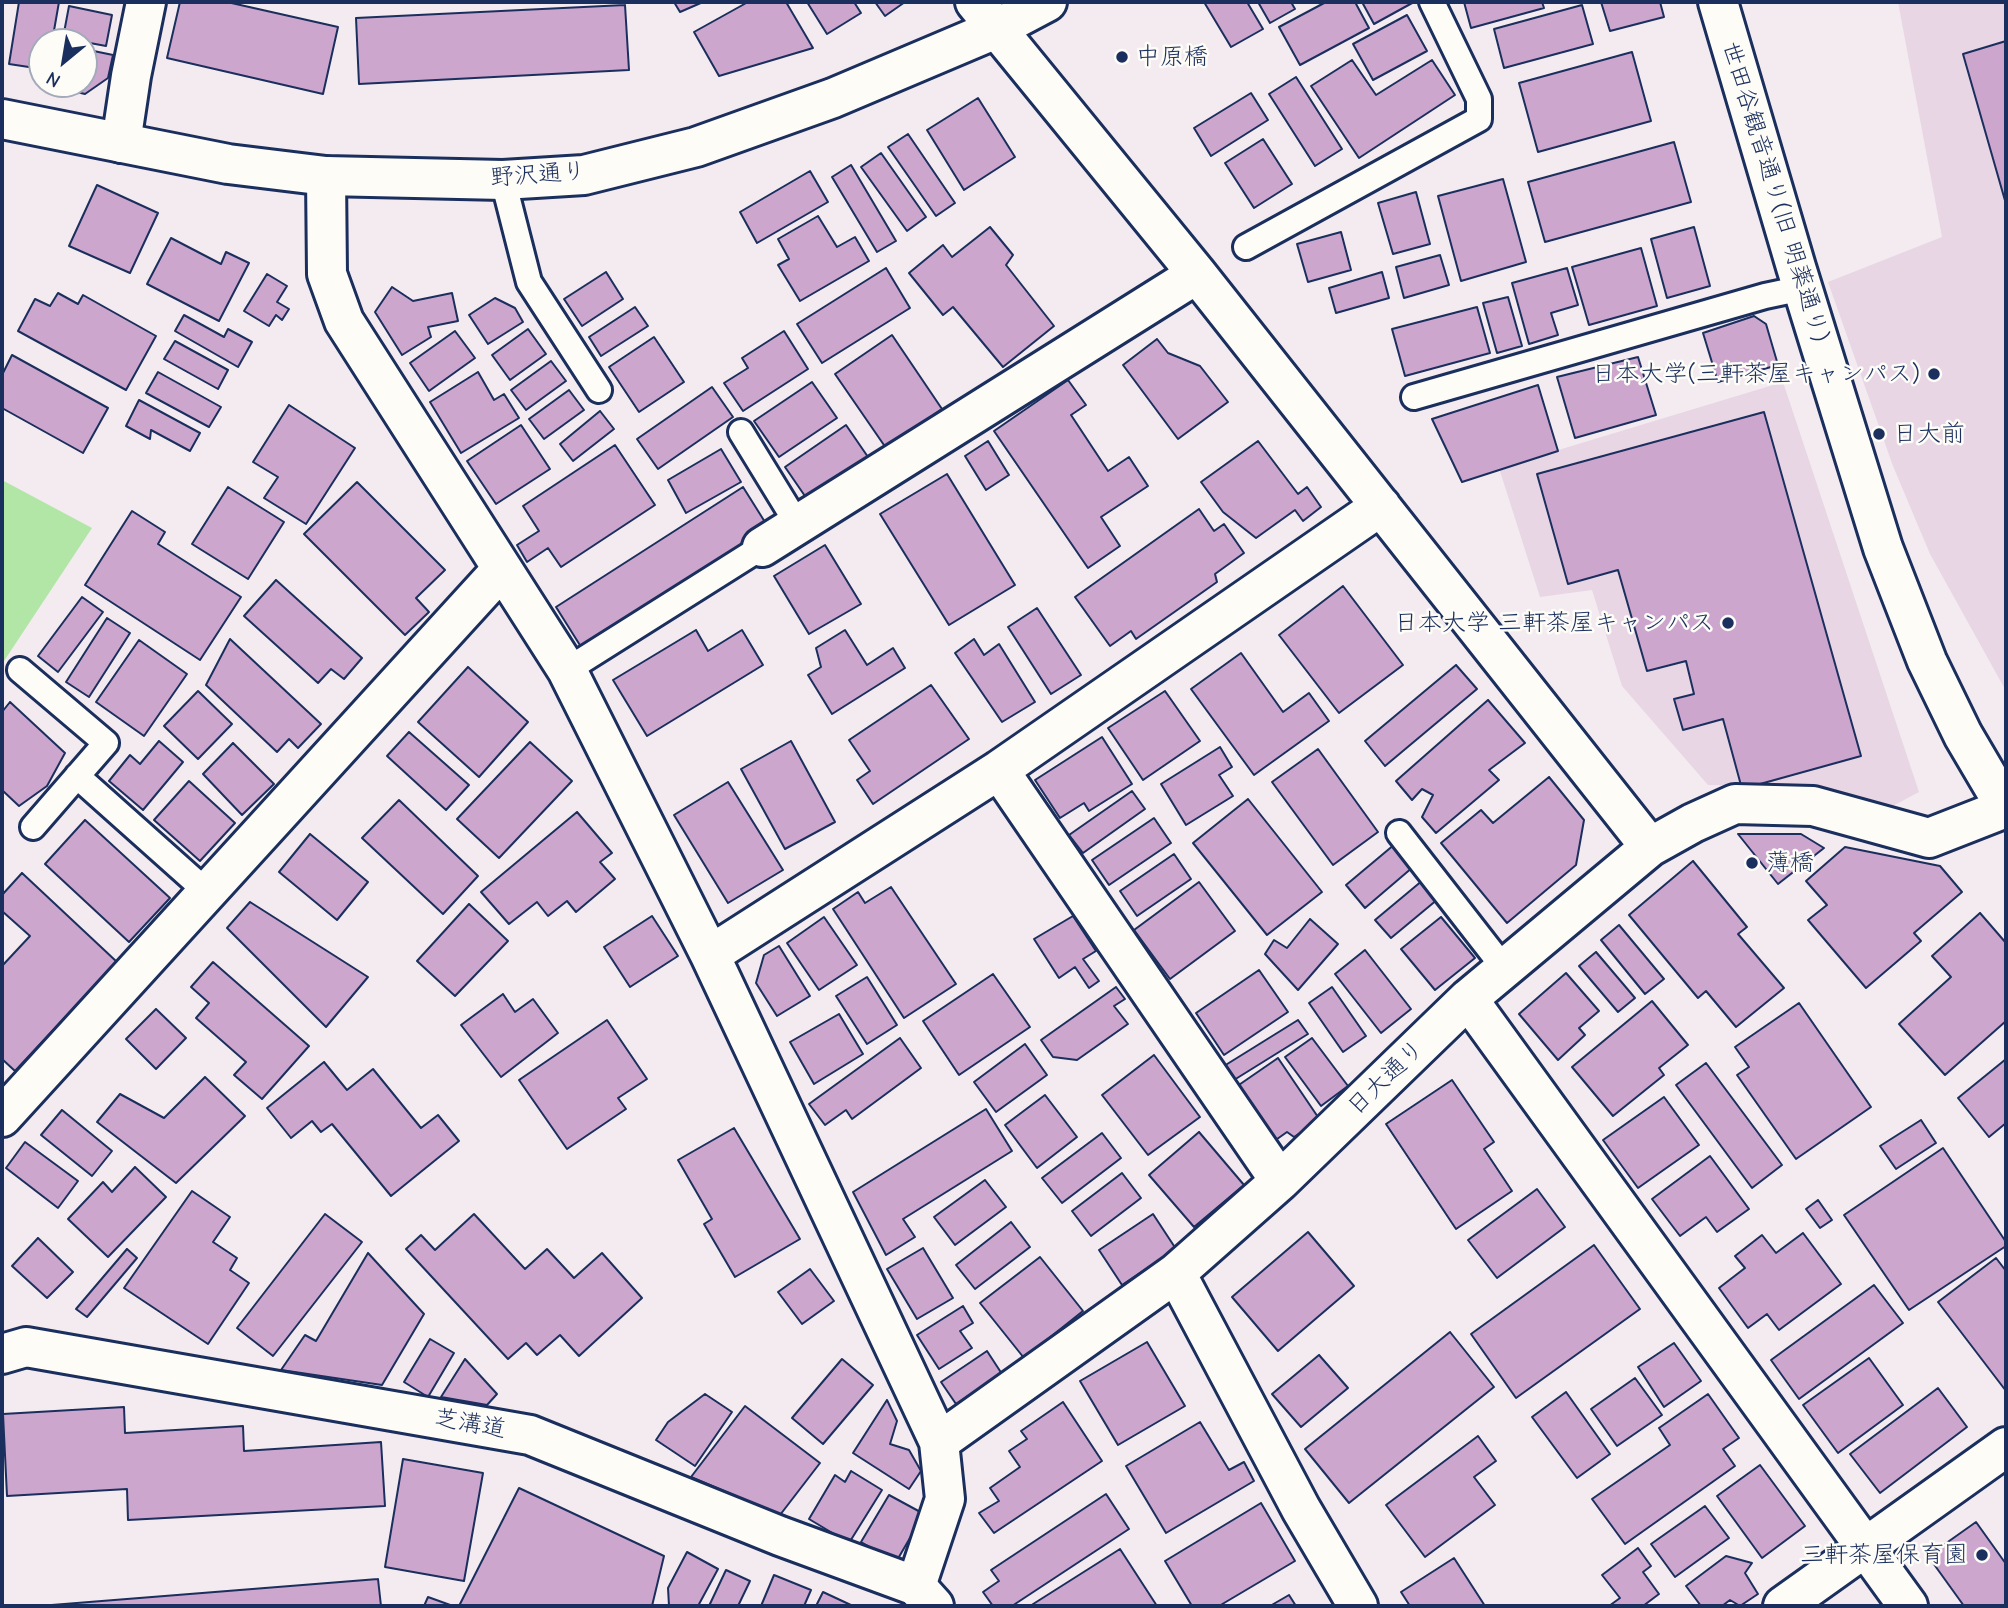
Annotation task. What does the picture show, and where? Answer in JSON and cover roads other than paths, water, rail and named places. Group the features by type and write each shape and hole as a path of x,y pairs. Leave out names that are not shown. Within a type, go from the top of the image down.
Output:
{"street":[{"path":"121,144 146,2"},
{"name":"野沢通り","path":"2,119 228,164 326,176 503,180 584,175 696,147 833,98 986,15 1047,2"},
{"name":"世田谷観音通り(旧 明薬通り)","path":"1718,2 1882,548 1927,661 1963,735 2006,808"},
{"path":"986,15 1197,274 1650,847"},
{"path":"326,176 327,274 344,321 567,670 710,955 939,1441 945,1499 925,1596"},
{"path":"762,547 1197,274"},
{"path":"710,955 999,769 1381,506"},
{"path":"2,1117 502,569"},
{"path":"999,769 1280,1181"},
{"name":"日大通り","path":"939,1441 1176,1273 1280,1181 1468,999 1650,847 1735,804 1813,806 1928,838 2006,808"},
{"path":"1468,999 1908,1606"},
{"path":"1176,1273 1301,1509 1358,1606"},
{"name":"芝溝道","path":"2,1354 26,1347 530,1435 925,1596"},
{"path":"1783,1606 2006,1447"}],"lane":[{"path":"1246,247 1479,119 1479,99 1432,2"},
{"path":"503,180 529,282 599,390"},
{"path":"1414,397 1765,296 1803,288"},
{"path":"741,432 798,524"},
{"path":"567,670 762,547"},
{"path":"20,670 106,743 33,827"},
{"path":"78,776 207,892"},
{"path":"1399,833 1504,968"}],"place":[{"name":"中原橋","path":"1122,57"},
{"name":"日本大学(三軒茶屋キャンパス)","path":"1934,374"},
{"name":"日大前","path":"1879,434"},
{"name":"日本大学 三軒茶屋キャンパス","path":"1728,623"},
{"name":"薄橋","path":"1752,863"},
{"name":"三軒茶屋保育園","path":"1982,1555"}]}
